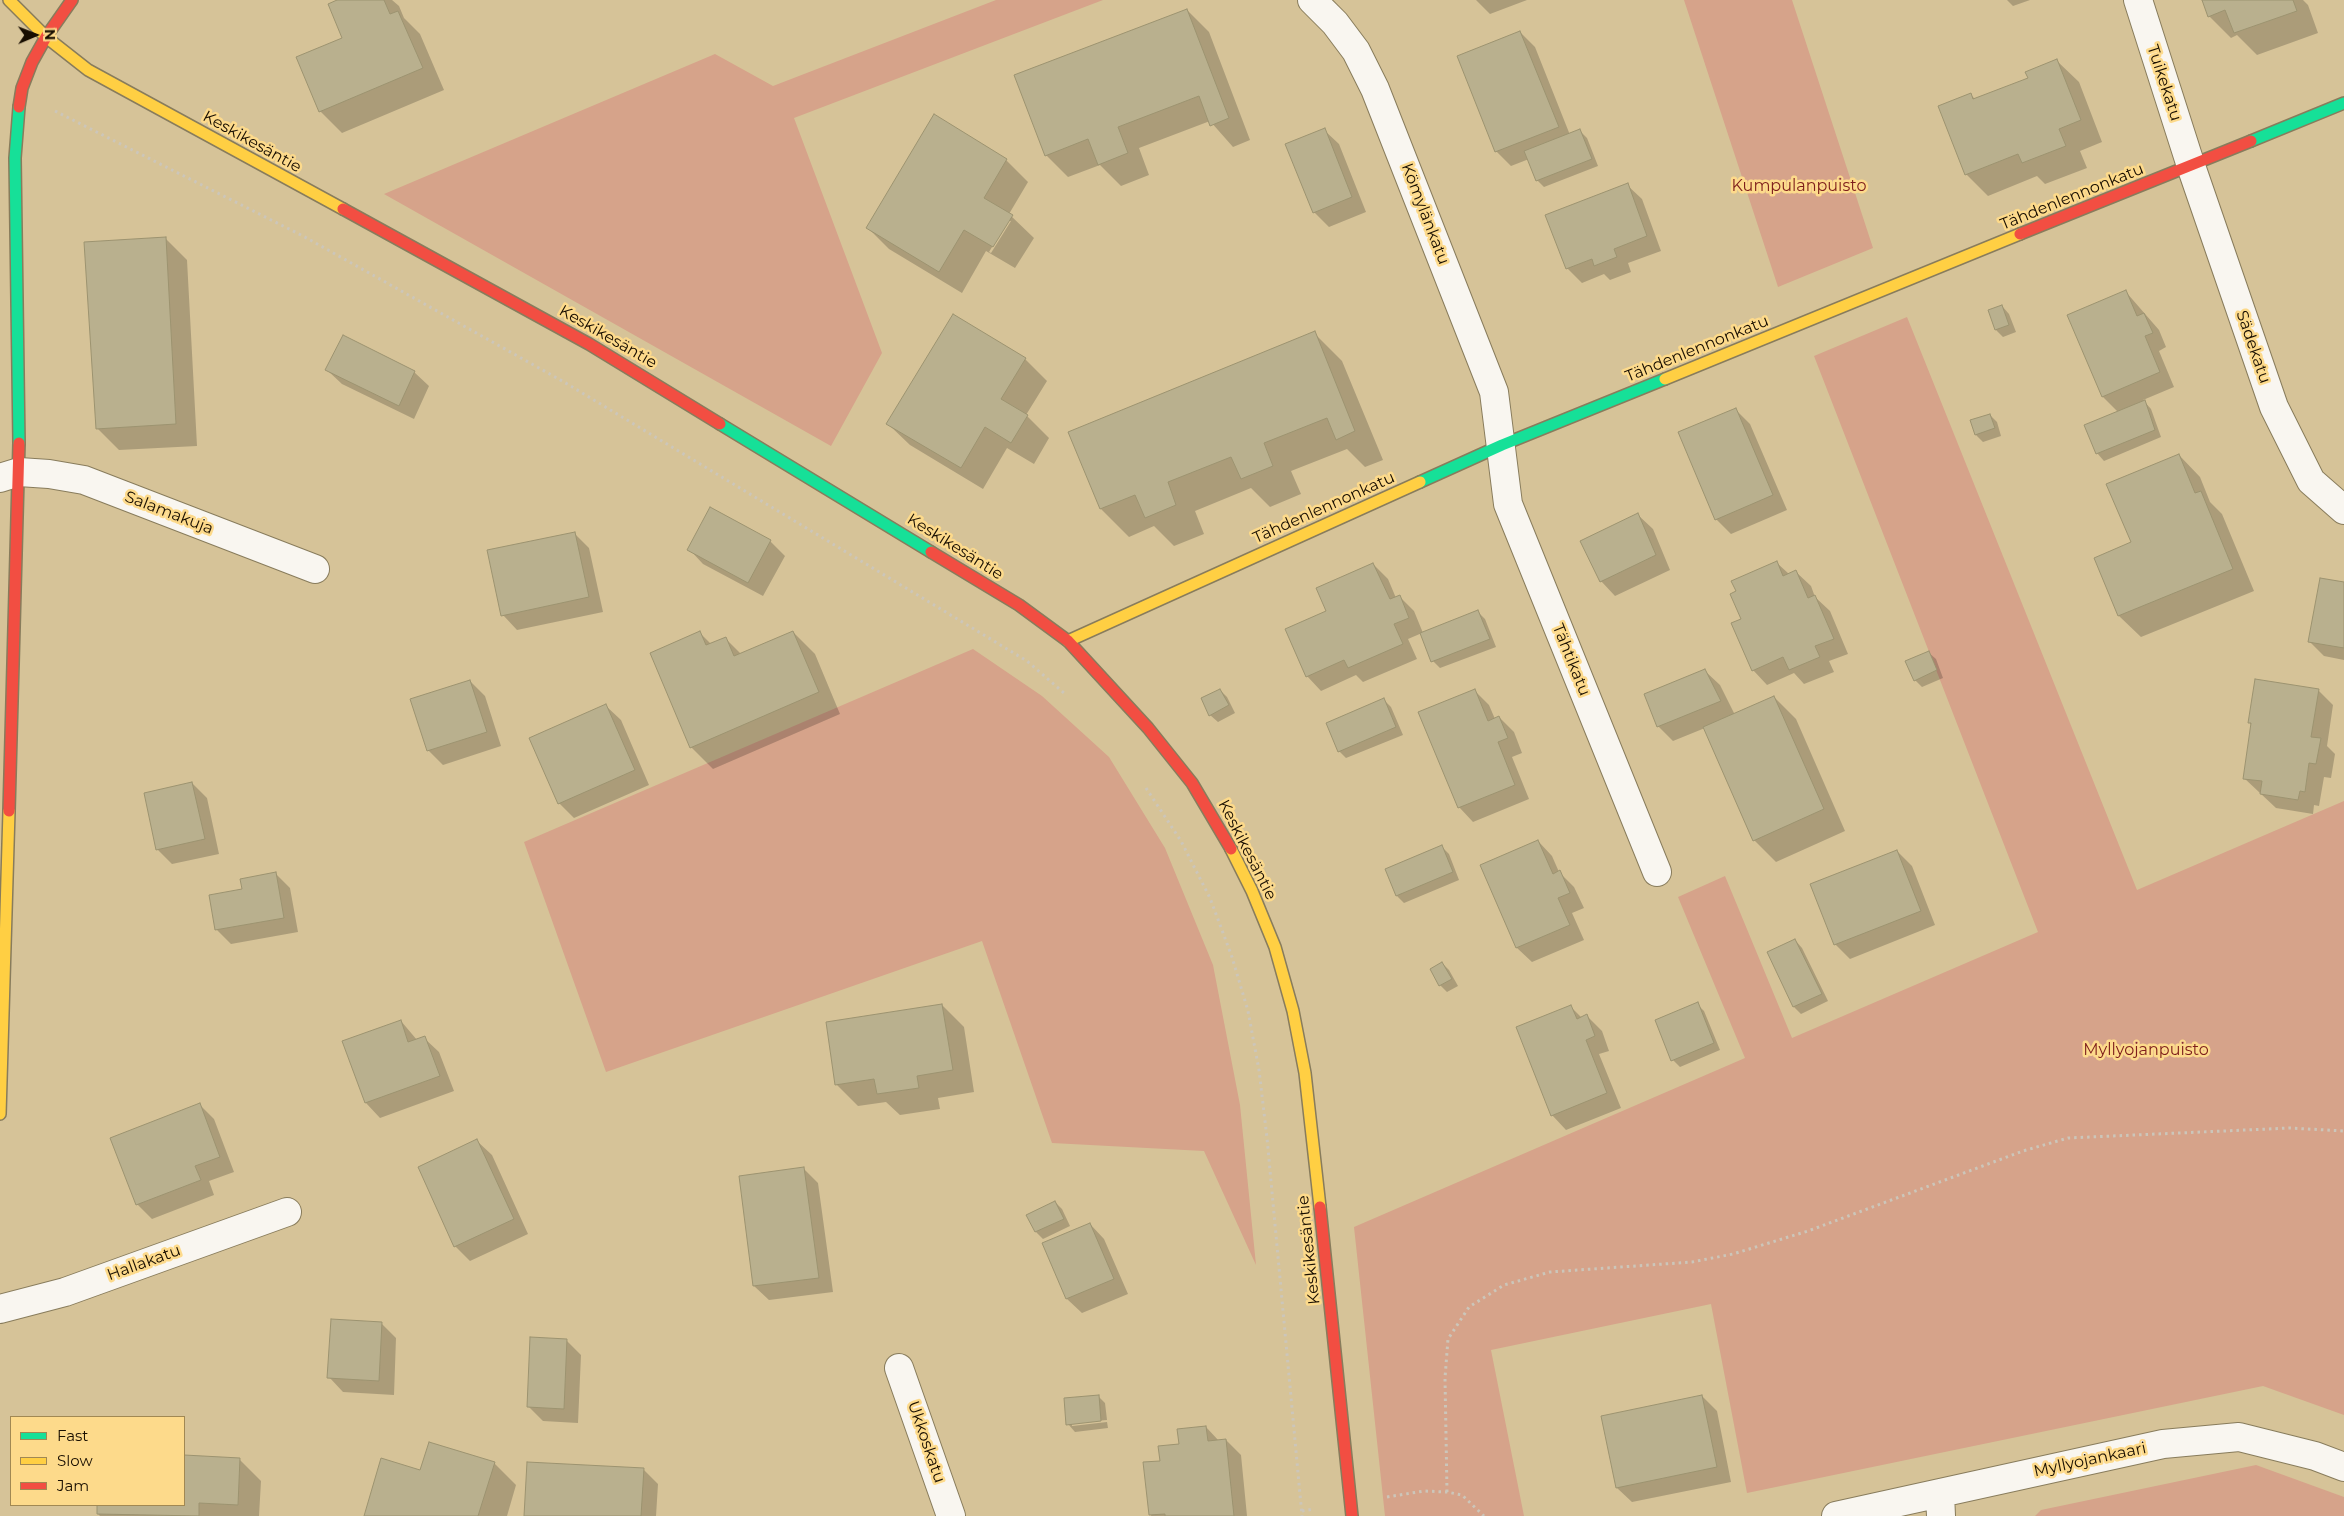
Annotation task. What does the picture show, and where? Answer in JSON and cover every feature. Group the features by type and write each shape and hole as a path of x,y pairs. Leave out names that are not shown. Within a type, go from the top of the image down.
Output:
{"street":[{"name":"Keskikesäntie","path":"9,0 46,37 88,70 589,344 1019,605 1068,641 1148,728 1192,783 1224,835 1252,891 1275,947 1293,1011 1305,1073 1314,1144 1352,1516"},
{"path":"0,1114 16,122 22,88 46,37 72,0"},
{"name":"Kömylänkatu","path":"1312,0 1335,23 1356,50 1375,89 1494,392 1502,445"},
{"name":"Tuikekatu","path":"2138,0 2191,166"},
{"name":"Tähdenlennonkatu","path":"1068,641 1502,445 2191,166 2344,102"},
{"name":"Sädekatu","path":"2191,166 2274,407 2310,481 2344,510"},
{"name":"Tähtikatu","path":"1502,445 1508,504 1657,872"},
{"name":"Salamakuja","path":"10,475 49,474 84,480 315,569"},
{"name":"Hallakatu","path":"0,1310 65,1292 287,1212"},
{"name":"Ukkoskatu","path":"899,1368 951,1516"},
{"name":"Myllyojankaari","path":"1836,1516 1940,1505 2164,1444 2239,1437 2315,1456 2344,1467"}],"path":[{"path":"22,88 63,116 303,236 564,382 745,490 942,612 1027,661 1067,696"},
{"path":"1145,786 1181,842 1210,898 1232,956 1248,1011 1259,1070 1267,1138 1302,1516"},
{"path":"1447,1492 1445,1378 1448,1339 1469,1306 1504,1286 1550,1272 1692,1262 1732,1254 1808,1231 2023,1151 2068,1138 2290,1128 2344,1131"},
{"path":"1302,1511 1424,1491 1462,1495 1484,1516"}],"green space":[{"path":"996,0 1103,0 794,118 882,353 831,446 384,194 715,54 773,86"},
{"name":"Kumpulanpuisto","path":"1684,0 1792,0 1873,248 1778,287"},
{"name":"Myllyojanpuisto","path":"1907,317 2137,890 2344,801 2344,1415 2263,1386 1747,1493 1711,1304 1491,1350 1524,1516 1385,1516 1354,1227 1745,1058 1678,897 1725,876 1792,1038 2038,932 1814,356"},
{"path":"973,649 1042,696 1109,757 1165,848 1213,965 1240,1105 1256,1265 1204,1151 1052,1143 982,941 606,1072 524,842"},
{"path":"2256,1465 2344,1497 2344,1516 2035,1516 2041,1510"}],"building":[{"path":"337,0 384,0 390,14 398,11 423,68 319,112 296,57 342,38 328,4"},
{"path":"2202,0 2293,0 2297,11 2234,33 2225,10 2208,17"},
{"path":"1187,9 1229,118 1210,126 1199,96 1118,127 1128,153 1098,165 1088,139 1045,156 1014,75"},
{"path":"1520,31 1559,127 1495,152 1457,56"},
{"path":"2057,59 2081,120 2059,129 2066,146 2022,163 2018,154 1965,175 1938,106 1971,93 1973,99 2028,78 2025,72"},
{"path":"934,114 1007,159 984,198 1013,215 993,247 964,230 939,272 866,228"},
{"path":"1325,128 1352,197 1313,213 1285,144"},
{"path":"1580,129 1592,159 1536,181 1524,151"},
{"path":"1628,183 1647,236 1614,249 1617,257 1594,266 1592,259 1566,269 1545,215"},
{"path":"166,237 176,424 96,429 84,242"},
{"path":"2126,290 2137,316 2144,313 2153,333 2145,336 2160,372 2102,397 2067,315"},
{"path":"2002,305 2009,325 1995,330 1988,310"},
{"path":"953,314 1026,358 1001,399 1028,415 1011,443 985,427 961,468 886,424"},
{"path":"1315,331 1355,431 1336,440 1327,418 1264,443 1273,466 1241,479 1231,457 1168,482 1176,505 1145,518 1135,495 1100,509 1068,432"},
{"path":"343,335 415,371 399,406 325,370"},
{"path":"2145,400 2155,430 2096,454 2084,425"},
{"path":"1736,408 1773,495 1715,520 1678,432"},
{"path":"1990,414 1995,428 1975,435 1970,420"},
{"path":"2179,454 2195,493 2201,491 2233,569 2118,616 2094,558 2131,542 2106,484"},
{"path":"710,507 771,540 748,583 687,550"},
{"path":"1638,513 1656,555 1600,582 1580,541"},
{"path":"575,532 589,597 501,616 487,550"},
{"path":"1777,561 1783,576 1796,570 1808,598 1815,595 1834,639 1815,646 1820,657 1789,670 1783,657 1752,671 1731,623 1741,619 1730,594 1736,591 1731,581"},
{"path":"1373,563 1390,599 1400,595 1409,618 1394,624 1403,644 1348,668 1344,660 1306,677 1285,629 1326,611 1316,588"},
{"path":"2320,578 2344,582 2344,648 2308,642"},
{"path":"1478,610 1490,639 1431,662 1420,633"},
{"path":"700,631 706,645 726,637 734,656 793,631 819,692 690,748 650,653"},
{"path":"1929,651 1937,670 1914,681 1905,661"},
{"path":"1705,669 1721,701 1657,727 1644,694"},
{"path":"2255,679 2319,689 2311,737 2321,738 2316,764 2309,763 2305,792 2300,791 2298,800 2260,794 2262,781 2243,779 2251,723 2248,723"},
{"path":"470,680 487,732 427,751 410,699"},
{"path":"1220,689 1229,705 1209,716 1201,698"},
{"path":"1475,689 1488,721 1499,716 1508,738 1498,742 1515,785 1458,808 1418,712"},
{"path":"1774,696 1824,809 1753,841 1703,727"},
{"path":"1384,698 1396,727 1338,752 1326,723"},
{"path":"606,704 635,770 558,804 529,738"},
{"path":"192,782 205,839 156,850 144,793"},
{"path":"1538,840 1553,874 1560,870 1570,893 1558,898 1570,925 1516,948 1480,865"},
{"path":"1442,845 1453,872 1396,896 1385,869"},
{"path":"1897,850 1921,911 1834,945 1810,884"},
{"path":"276,872 284,918 215,930 209,895 242,889 240,879"},
{"path":"1795,939 1822,994 1793,1007 1767,952"},
{"path":"1442,962 1452,979 1439,986 1430,969"},
{"path":"1698,1002 1714,1043 1671,1061 1655,1020"},
{"path":"942,1004 953,1070 917,1076 919,1088 877,1094 874,1079 835,1085 826,1022"},
{"path":"1571,1005 1577,1019 1587,1014 1595,1036 1586,1040 1607,1093 1551,1116 1516,1027"},
{"path":"401,1020 408,1042 425,1036 440,1076 365,1103 342,1041"},
{"path":"200,1103 220,1157 195,1166 201,1180 136,1205 110,1138"},
{"path":"477,1139 514,1219 454,1247 418,1167"},
{"path":"804,1167 819,1278 753,1286 739,1176"},
{"path":"1055,1201 1064,1219 1035,1232 1026,1215"},
{"path":"1090,1223 1114,1279 1066,1299 1042,1243"},
{"path":"331,1319 382,1322 379,1381 327,1378"},
{"path":"530,1337 567,1339 564,1409 527,1407"},
{"path":"1099,1395 1101,1421 1066,1425 1064,1398"},
{"path":"1702,1395 1717,1467 1616,1488 1601,1416"},
{"path":"1206,1426 1208,1441 1226,1439 1234,1516 1149,1515 1143,1462 1160,1461 1158,1446 1179,1444 1177,1429"},
{"path":"429,1442 495,1462 478,1516 364,1516 381,1458 420,1470"},
{"path":"185,1455 240,1458 238,1505 199,1503 199,1516 97,1514 97,1506 185,1506"},
{"path":"527,1462 644,1468 641,1516 524,1516"}],"traffic: fast":[{"path":"2251,141 2344,103"},
{"path":"19,107 15,158 19,443"},
{"path":"1420,482 1502,445 1665,379"},
{"path":"720,424 931,552"}],"traffic: slow":[{"path":"9,0 46,37 88,70 343,209"},
{"path":"1665,379 2020,234"},
{"path":"1068,641 1420,482"},
{"path":"0,1114 9,811"},
{"path":"1231,849 1252,891 1275,947 1293,1011 1305,1073 1320,1207"}],"traffic: jam":[{"path":"19,107 22,88 32,62 46,37 72,0"},
{"path":"2020,234 2251,141"},
{"path":"343,209 589,344 720,424"},
{"path":"9,811 19,443"},
{"path":"931,552 1019,605 1068,641 1148,728 1192,783 1231,849"},
{"path":"1320,1207 1352,1516"}]}
